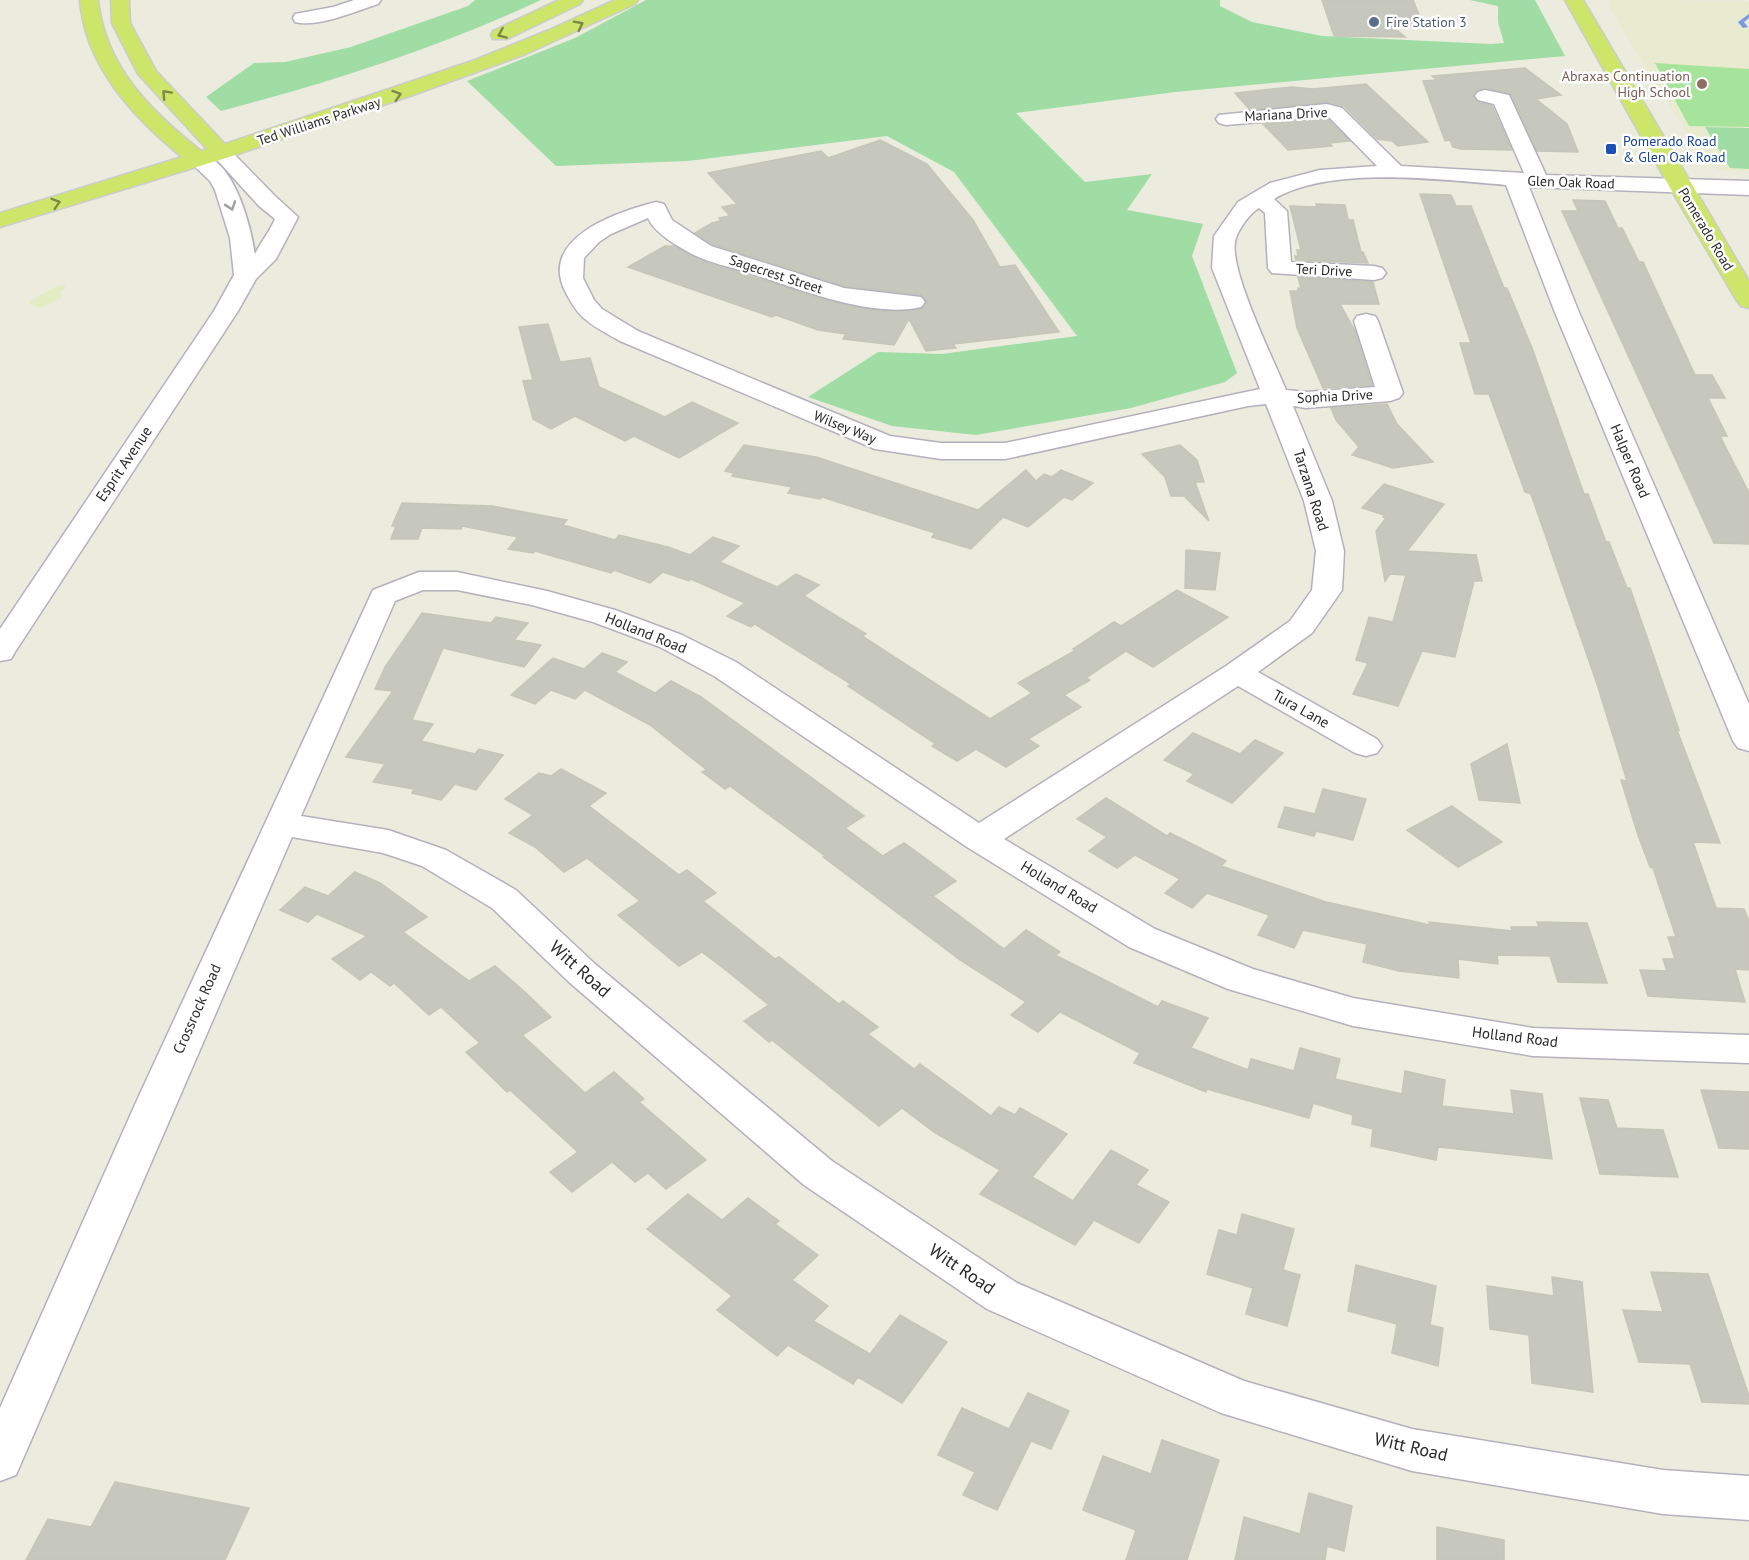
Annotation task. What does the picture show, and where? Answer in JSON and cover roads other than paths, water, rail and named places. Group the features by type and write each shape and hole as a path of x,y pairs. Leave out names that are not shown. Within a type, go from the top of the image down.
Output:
{"main road":[{"path":"89,0 88,11 98,46 109,66 136,101 179,145 199,160"},
{"name":"Esprit Avenue","path":"120,0 121,23 148,74 222,153"},
{"path":"487,40 574,0"},
{"name":"Ted Williams Parkway","path":"0,220 222,153 460,74 565,32 629,0"},
{"name":"Pomerado Road","path":"1574,0 1680,186 1749,301"},
{"name":"Ted Williams Parkway","path":"0,200 374,84 455,54"}],"street":[{"path":"302,18 337,12 372,0"},
{"name":"Halper Road","path":"1485,96 1502,99 1566,310 1749,741"},
{"name":"Mariana Drive","path":"1226,118 1327,110 1335,112 1393,170"},
{"name":"Esprit Avenue","path":"0,651 226,311 246,275 264,259 276,234 284,225 287,217 267,201 222,153"},
{"path":"199,160 219,178 232,205 246,275"},
{"name":"Glen Oak Road","path":"1393,170 1526,180 1749,188"},
{"name":"Tarzana Road","path":"979,839 1237,673 1301,627 1327,590 1330,551 1318,501 1224,268 1224,238 1232,220 1268,192 1340,173 1393,170"},
{"name":"Teri Drive","path":"1259,198 1276,211 1280,268 1374,273"},
{"name":"Wilsey Way","path":"656,209 634,214 599,231 587,240 571,262 569,273 584,305 600,319 629,336 884,443 941,452 1005,451 1248,398 1275,396"},
{"name":"Sagecrest Street","path":"656,209 662,224 703,251 840,296 891,302 913,302"},
{"path":"240,237 276,234"},
{"name":"Sophia Drive","path":"1275,396 1306,400 1390,393 1366,321"},
{"name":"Crossrock Road","path":"0,1460 158,1098 383,596 419,581"},
{"name":"Holland Road","path":"419,581 457,581 537,597 604,616 671,641 725,669 979,839 1142,938 1241,979 1353,1012 1533,1042 1749,1049"},
{"name":"Tura Lane","path":"1237,673 1366,746"},
{"name":"Witt Road","path":"281,824 388,842 434,858 504,899 582,974 818,1173 1002,1296 1237,1399 1412,1450 1663,1492 1749,1498"}],"waterway":[{"path":"1745,27 1741,22 1749,16"}],"place":[{"name":"Fire Station 3","path":"1374,22"},
{"name":"Abraxas Continuation High School","path":"1702,84"},
{"name":"Pomerado Road & Glen Oak Road","path":"1611,149"}]}
